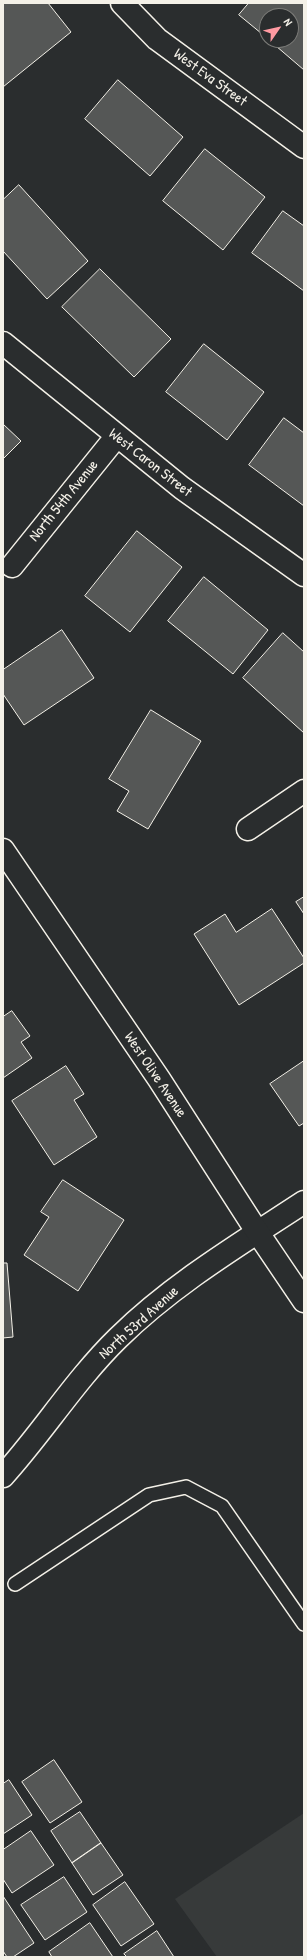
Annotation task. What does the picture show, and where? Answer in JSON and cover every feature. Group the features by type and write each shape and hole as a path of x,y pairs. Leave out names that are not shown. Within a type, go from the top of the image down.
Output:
{"street":[{"name":"West Eva Street","path":"122,3 157,39 304,147"},
{"name":"West Caron Street","path":"3,343 116,437 182,488 304,575"},
{"name":"North 54th Avenue","path":"12,566 116,437"},
{"path":"248,828 304,792"},
{"name":"West Olive Avenue","path":"3,850 158,1079 304,1301"},
{"name":"North 53rd Avenue","path":"3,1476 65,1397 117,1338 168,1293 304,1202"}],"lane":[{"path":"15,1584 149,1495 186,1487 222,1506 304,1624"}],"shaded area":[{"path":"304,1813 304,1957 217,1957 175,1899"}],"building":[{"path":"3,3 48,3 71,32 3,87"},
{"path":"249,3 304,3 304,70 278,48 299,48 299,8 259,8 259,31 239,15"},
{"path":"118,80 183,137 150,176 85,119"},
{"path":"205,149 265,197 223,250 163,201"},
{"path":"19,185 88,261 47,299 3,251 3,200"},
{"path":"283,211 304,226 304,291 252,253"},
{"path":"100,269 171,339 134,377 62,307"},
{"path":"204,344 264,392 227,440 166,392"},
{"path":"284,418 304,433 304,506 249,465"},
{"path":"3,424 21,441 3,459"},
{"path":"137,531 182,567 130,632 85,596"},
{"path":"204,577 268,630 233,674 168,621"},
{"path":"62,630 94,678 24,725 3,694 3,670"},
{"path":"283,633 304,652 304,733 243,678"},
{"path":"151,710 201,741 148,829 117,811 129,791 109,779"},
{"path":"304,897 304,914 296,902"},
{"path":"272,909 304,958 304,963 239,1005 194,934 225,914 236,932"},
{"path":"12,1011 30,1036 21,1042 32,1058 3,1078 3,1017"},
{"path":"304,1061 304,1123 299,1126 270,1084"},
{"path":"66,1066 84,1094 74,1100 97,1137 54,1165 12,1101"},
{"path":"63,1180 124,1220 78,1291 24,1255 49,1217 41,1212"},
{"path":"3,1263 7,1263 13,1337 3,1338"},
{"path":"54,1760 82,1802 50,1823 22,1782"},
{"path":"9,1780 32,1815 3,1834 3,1784"},
{"path":"80,1812 101,1843 72,1863 51,1831"},
{"path":"31,1831 54,1865 12,1893 3,1879 3,1850"},
{"path":"101,1843 123,1875 93,1895 72,1863"},
{"path":"64,1877 87,1912 45,1940 21,1905"},
{"path":"125,1882 154,1924 121,1946 93,1905"},
{"path":"3,1896 34,1943 13,1957 7,1957 3,1951"},
{"path":"90,1923 113,1957 52,1957 49,1952"},
{"path":"157,1931 174,1957 127,1957 124,1954"}]}
